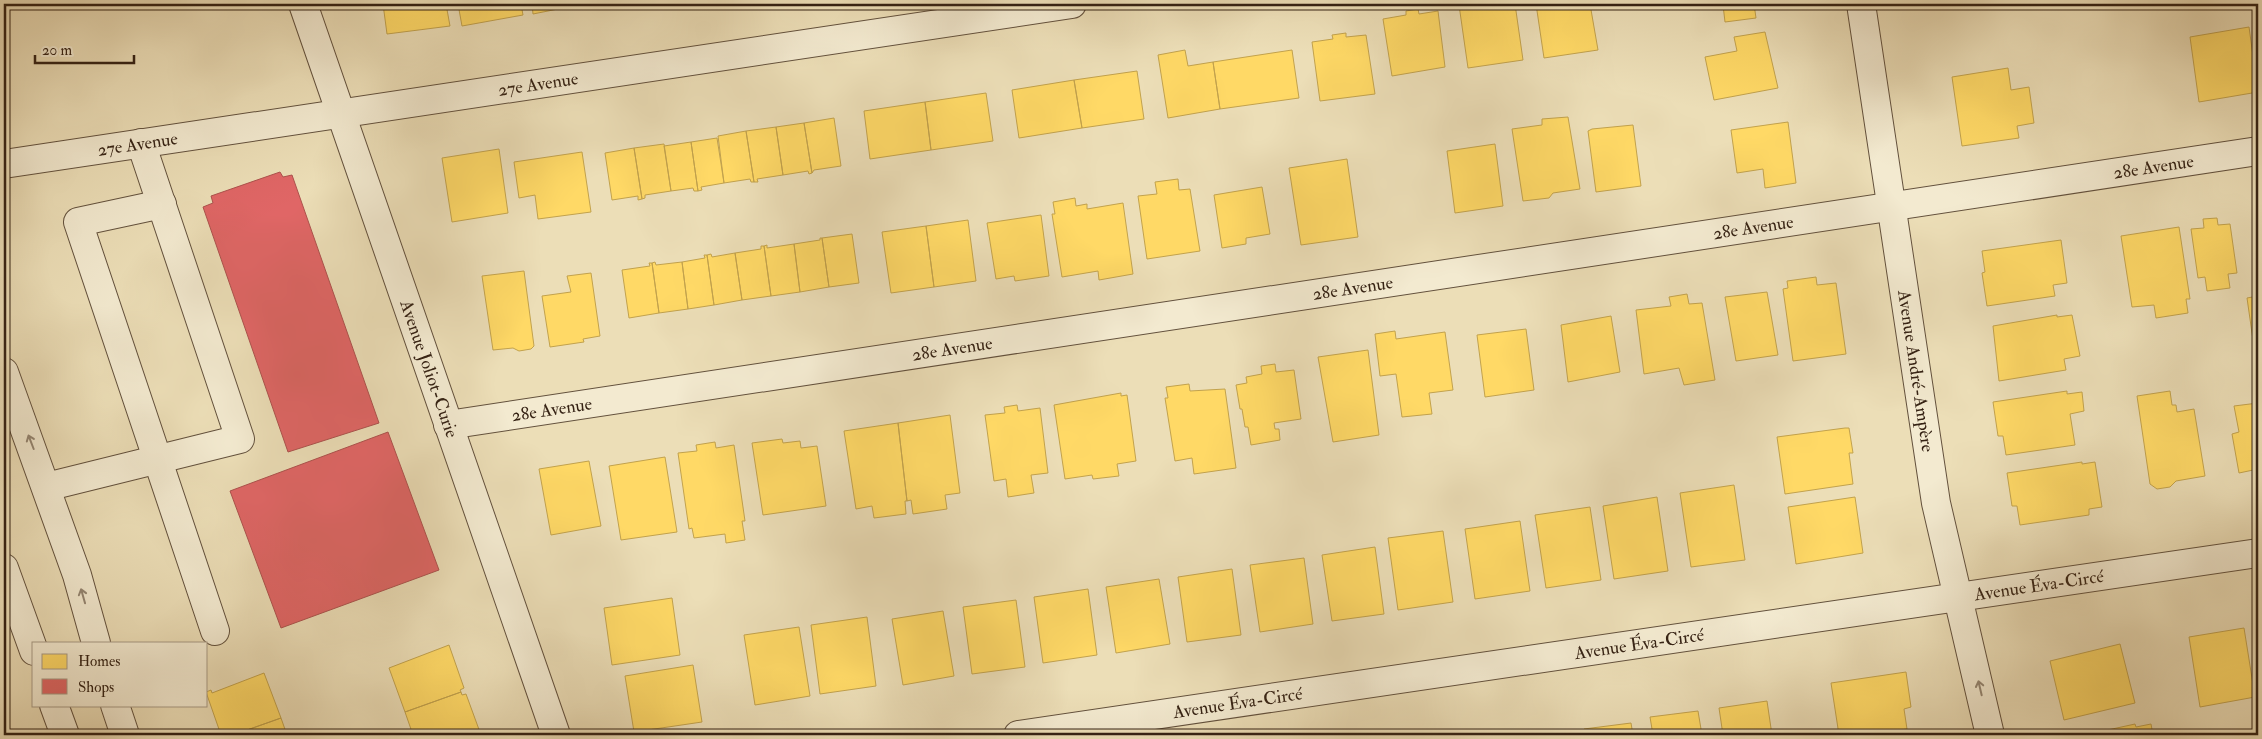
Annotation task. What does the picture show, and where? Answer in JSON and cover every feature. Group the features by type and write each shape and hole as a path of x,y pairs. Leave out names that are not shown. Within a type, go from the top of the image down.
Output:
{"street":[{"name":"Avenue Joliot-Curie","path":"302,4 342,112 556,735"},
{"name":"27e Avenue","path":"4,164 1072,4"},
{"name":"Avenue André-Ampère","path":"1860,4 1936,503 1960,598 1990,735"},
{"path":"46,487 240,439 141,143"},
{"name":"28e Avenue","path":"448,425 2258,151"},
{"path":"162,204 78,222 215,632"},
{"path":"4,372 77,575 96,642"},
{"name":"Avenue Éva-Circé","path":"1018,735 2258,553"},
{"path":"4,568 32,645"},
{"path":"54,706 65,735"},
{"path":"115,706 125,735"}],"building: Homes":[{"path":"383,4 446,4 450,26 387,34"},
{"path":"458,4 521,4 523,15 462,26"},
{"path":"532,4 583,4 533,14"},
{"path":"1515,4 1523,60 1468,68 1459,5"},
{"path":"1536,4 1590,4 1598,50 1544,58"},
{"path":"1702,4 1754,4 1756,18 1725,22 1723,5 1703,8"},
{"path":"1418,9 1419,14 1438,11 1445,67 1392,76 1383,19 1406,15 1406,11"},
{"path":"2249,27 2258,92 2199,102 2190,37"},
{"path":"1765,32 1778,88 1714,100 1705,57 1737,51 1734,37"},
{"path":"1346,33 1346,37 1366,35 1375,94 1320,101 1312,42 1333,39 1332,35"},
{"path":"1185,50 1188,66 1213,62 1220,109 1168,118 1158,55"},
{"path":"1292,50 1299,98 1220,109 1213,62"},
{"path":"2008,68 2011,90 2029,87 2034,123 2017,126 2019,138 1962,146 1952,77"},
{"path":"1137,71 1144,119 1082,128 1074,80"},
{"path":"1074,80 1082,128 1019,138 1012,90"},
{"path":"986,93 993,141 931,150 925,102"},
{"path":"925,102 931,150 870,159 864,111"},
{"path":"1568,117 1580,189 1553,193 1549,198 1523,201 1512,129 1542,125 1542,119"},
{"path":"834,118 841,166 814,170 812,173 804,123"},
{"path":"1788,122 1796,183 1765,188 1763,169 1737,173 1731,130"},
{"path":"804,123 812,173 809,174 808,171 783,175 776,127"},
{"path":"1633,125 1641,186 1596,192 1588,131"},
{"path":"776,127 783,175 757,179 758,182 754,182 746,131"},
{"path":"746,131 754,182 751,182 750,179 724,183 718,136"},
{"path":"717,138 724,183 701,187 702,190 698,191 691,142"},
{"path":"691,142 698,191 694,191 693,188 671,191 664,146"},
{"path":"664,144 671,191 645,195 645,198 642,199 634,148"},
{"path":"1495,144 1503,206 1455,213 1447,151"},
{"path":"634,148 642,199 638,200 638,196 612,200 605,153"},
{"path":"499,149 508,213 452,222 442,158"},
{"path":"582,152 591,212 538,219 535,195 519,198 514,162"},
{"path":"1347,159 1358,237 1301,245 1289,168"},
{"path":"1178,179 1179,190 1190,189 1200,251 1147,259 1138,196 1157,194 1155,182"},
{"path":"1262,187 1270,234 1246,238 1246,244 1222,248 1214,195"},
{"path":"1075,198 1076,206 1087,204 1087,209 1123,203 1133,274 1099,280 1098,271 1062,277 1052,214 1055,214 1053,202"},
{"path":"1041,215 1049,276 1015,281 1014,276 996,279 987,223"},
{"path":"2217,218 2218,225 2230,224 2237,273 2228,274 2230,288 2207,291 2205,277 2198,278 2191,229 2204,228 2203,219"},
{"path":"968,220 976,281 934,287 926,226"},
{"path":"926,226 934,287 891,293 882,232"},
{"path":"2179,227 2190,299 2186,299 2188,313 2156,318 2154,305 2132,307 2121,236"},
{"path":"852,234 859,283 829,287 822,238"},
{"path":"822,238 829,287 800,292 794,244 820,240"},
{"path":"2061,240 2067,283 2053,285 2055,296 1987,306 1982,273 1985,272 1982,251"},
{"path":"794,244 800,292 771,296 764,246 767,245 767,248"},
{"path":"761,246 764,246 771,296 742,300 735,253 761,249"},
{"path":"735,253 742,300 714,305 707,255 711,254 712,257"},
{"path":"704,255 707,255 714,305 688,309 682,262 705,258"},
{"path":"655,262 656,265 682,262 688,309 659,313 652,263"},
{"path":"649,263 652,263 659,313 629,318 622,270 650,266"},
{"path":"524,271 534,346 531,349 519,351 513,348 493,350 482,276"},
{"path":"591,273 600,336 583,339 584,342 550,347 542,296 571,292 567,276"},
{"path":"1816,277 1817,285 1836,283 1846,354 1793,361 1783,289 1788,288 1787,281"},
{"path":"1767,292 1778,355 1736,361 1725,297"},
{"path":"1687,294 1689,304 1702,303 1715,380 1684,385 1679,368 1644,374 1636,310 1671,306 1669,297"},
{"path":"2258,296 2258,347 2254,347 2247,298"},
{"path":"2057,315 2057,317 2072,315 2080,356 2064,359 2066,370 1999,381 1993,326"},
{"path":"1611,316 1620,372 1568,382 1561,325"},
{"path":"1526,329 1534,390 1485,397 1477,335"},
{"path":"1395,331 1396,339 1445,332 1453,390 1429,393 1432,414 1402,417 1396,374 1380,376 1375,334"},
{"path":"1368,350 1379,435 1333,442 1318,357"},
{"path":"1275,364 1276,372 1294,370 1301,419 1274,423 1275,429 1279,429 1280,440 1251,445 1248,427 1245,427 1242,409 1240,409 1236,385 1247,383 1246,377 1262,374 1261,366"},
{"path":"1189,384 1190,391 1225,389 1236,468 1194,474 1192,458 1175,461 1165,398 1168,398 1166,387"},
{"path":"2067,391 2067,394 2082,392 2084,411 2070,414 2075,445 2006,455 2003,436 1998,436 1993,402"},
{"path":"2170,391 2172,405 2176,405 2177,412 2194,409 2205,476 2176,481 2170,487 2157,489 2150,484 2137,396"},
{"path":"1121,393 1121,396 1127,395 1136,461 1117,464 1119,476 1093,479 1092,475 1065,479 1054,405"},
{"path":"2258,403 2258,469 2239,473 2232,434 2239,432 2234,406"},
{"path":"1017,405 1018,411 1040,408 1048,473 1031,475 1034,493 1008,497 1006,479 994,481 985,415 1005,413 1004,407"},
{"path":"950,415 960,493 945,495 947,509 913,514 911,500 907,501 898,423"},
{"path":"898,423 907,501 905,501 906,514 874,518 872,506 856,509 844,431"},
{"path":"1849,428 1853,453 1849,453 1853,484 1785,494 1777,437"},
{"path":"782,439 783,443 800,441 801,448 817,446 826,506 763,515 752,443"},
{"path":"715,442 716,448 734,445 745,521 742,521 745,540 726,543 725,534 694,538 692,528 689,529 678,453 697,451 696,445"},
{"path":"665,457 677,532 621,540 609,466"},
{"path":"589,461 601,526 551,535 539,469"},
{"path":"2082,462 2082,464 2095,462 2102,507 2089,509 2089,515 2020,525 2017,506 2012,506 2007,473"},
{"path":"1734,485 1745,560 1691,567 1680,493"},
{"path":"1657,497 1668,571 1614,579 1603,506"},
{"path":"1855,497 1863,553 1796,564 1788,507"},
{"path":"1590,507 1601,580 1546,588 1535,515"},
{"path":"1520,521 1530,591 1475,599 1465,529"},
{"path":"1443,531 1453,602 1398,610 1388,538"},
{"path":"1375,547 1384,614 1332,621 1322,555"},
{"path":"1304,558 1313,624 1260,632 1250,565"},
{"path":"1232,569 1241,635 1187,642 1178,577"},
{"path":"1159,579 1170,644 1116,653 1106,587"},
{"path":"1088,589 1097,655 1043,663 1034,597"},
{"path":"672,598 680,655 612,665 604,608"},
{"path":"1016,600 1025,667 972,674 963,607"},
{"path":"943,611 954,676 903,685 892,619"},
{"path":"867,617 876,686 820,694 811,625"},
{"path":"799,627 810,696 755,705 744,635"},
{"path":"2244,628 2255,697 2200,707 2189,637"},
{"path":"2120,644 2135,703 2064,720 2050,661"},
{"path":"449,645 464,688 460,690 461,692 405,712 389,668"},
{"path":"693,665 702,722 634,732 625,676"},
{"path":"1906,672 1911,707 1904,709 1907,729 1866,735 1839,735 1831,683"},
{"path":"264,673 281,718 233,735 221,735 208,698 208,691 211,690 212,693"},
{"path":"461,692 462,695 466,694 481,735 413,735 405,712"},
{"path":"1767,701 1772,735 1723,735 1719,708"},
{"path":"1698,711 1702,735 1653,735 1650,717"},
{"path":"281,718 287,735 233,735"},
{"path":"1631,723 1633,735 1585,735 1584,729"},
{"path":"2135,724 2136,727 2151,724 2153,735 2085,735"}],"building: Shops":[{"path":"280,172 283,177 292,175 379,423 288,452 203,207 213,203 211,196"},
{"path":"388,432 439,570 281,628 230,491"}]}
